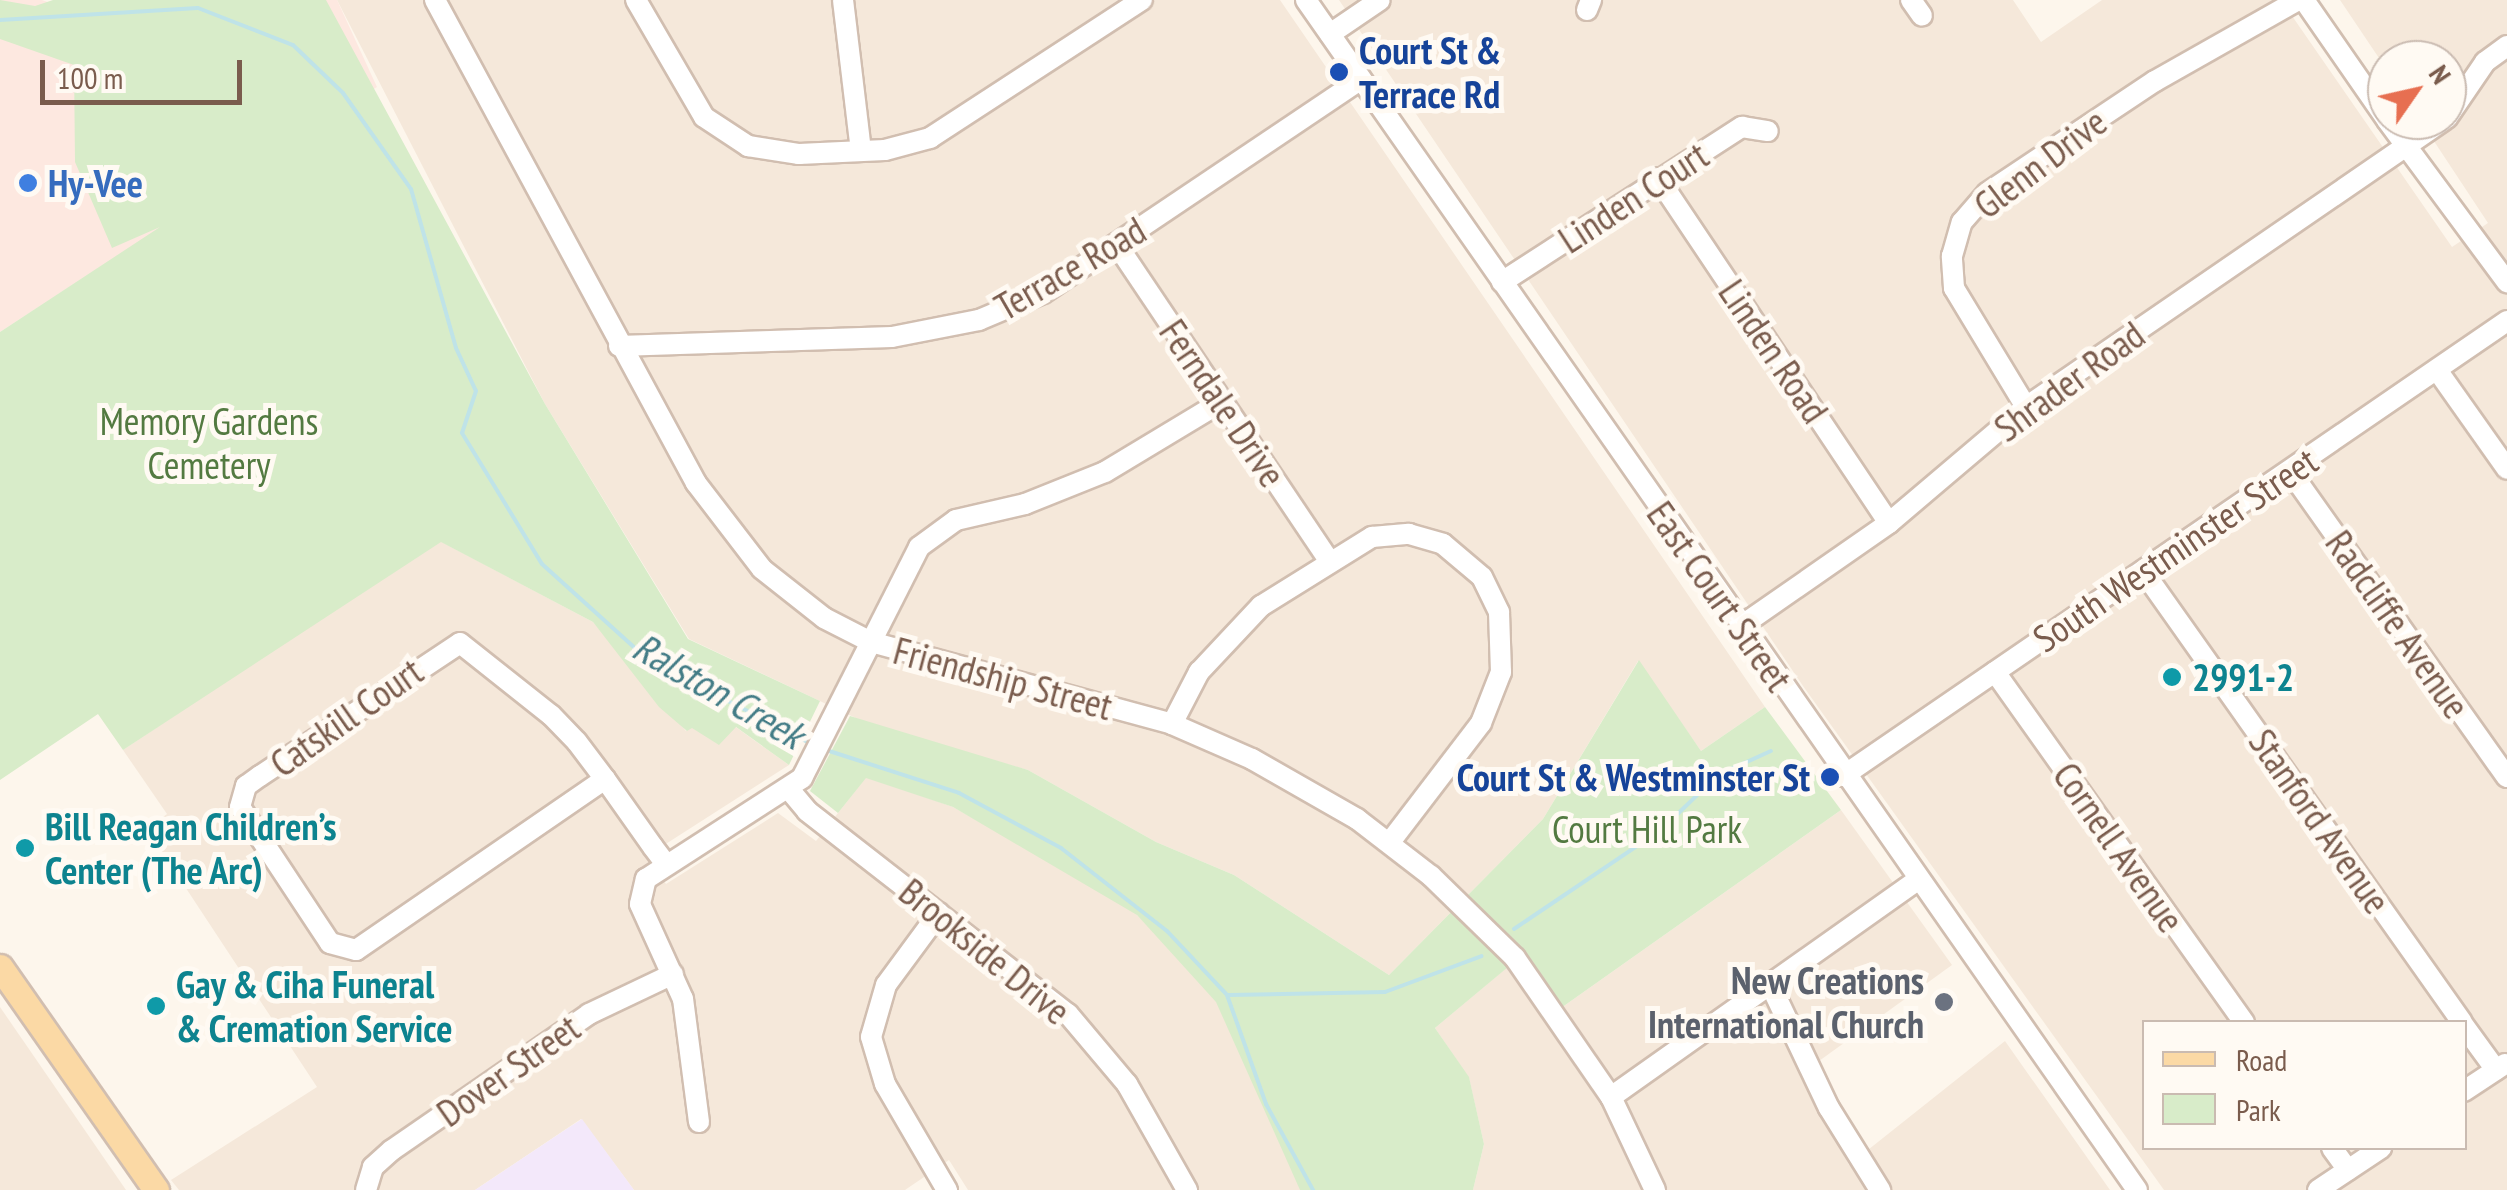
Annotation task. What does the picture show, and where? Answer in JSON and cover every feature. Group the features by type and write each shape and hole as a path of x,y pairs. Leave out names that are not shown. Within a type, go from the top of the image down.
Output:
{"main road":[{"path":"0,967 156,1190"}],"street":[{"name":"Friendship Street","path":"436,0 619,346 738,544 799,600 870,642 1172,724 1252,758 1390,842 1514,958 1610,1098 1655,1190"},
{"path":"636,0 694,105 725,135 781,154 906,146 958,124 1142,0"},
{"path":"843,0 861,150"},
{"name":"East Court Street","path":"1306,0 1843,776 2137,1190"},
{"path":"1330,34 1380,0"},
{"path":"2301,0 2367,92"},
{"name":"Glenn Drive","path":"2026,407 1960,307 1952,256 1962,222 1987,193 2155,81 2301,0"},
{"name":"Shrader Road","path":"2467,89 2486,62 2507,46"},
{"name":"Terrace Road","path":"619,346 938,331 1011,308 1117,245 1361,79"},
{"name":"Linden Court","path":"1502,282 1658,178 1742,128 1768,131"},
{"path":"2401,140 2507,282"},
{"name":"Shrader Road","path":"1741,626 1890,524 2026,407 2416,140"},
{"name":"Linden Road","path":"1658,178 1890,524"},
{"name":"Ferndale Drive","path":"1117,245 1329,561"},
{"name":"South Westminster Street","path":"1843,776 2507,321"},
{"path":"2437,370 2507,469"},
{"path":"699,1122 683,999 640,904 641,887 666,864 788,788 810,764 911,560 947,525 1105,472 1221,402"},
{"name":"Radcliffe Avenue","path":"2290,470 2507,778"},
{"path":"1172,724 1228,635 1329,561 1372,537 1420,535 1465,558 1499,612 1502,672 1489,709 1390,842"},
{"name":"Stanford Avenue","path":"2143,571 2460,1020"},
{"name":"Catskill Court","path":"605,779 356,950 330,943 240,807 246,786 460,644 550,714 605,779 666,864"},
{"name":"Cornell Avenue","path":"1995,672 2243,1020"},
{"name":"Brookside Drive","path":"788,788 806,811 1079,1026 1136,1098 1187,1190"},
{"path":"1610,1098 1917,880"},
{"path":"939,913 886,985 871,1037 885,1084 943,1189"},
{"name":"Dover Street","path":"366,1190 373,1168 392,1150 589,1014 672,974"},
{"path":"1770,984 1828,1108 1880,1190"},
{"name":"Stanford Avenue","path":"2467,1028 2501,1066"},
{"path":"2467,1089 2501,1066"},
{"path":"2333,1150 2348,1170"},
{"path":"2318,1190 2378,1150"}],"shaded area":[{"path":"0,0 42,0 121,28 178,0 337,0 377,87 0,332"},
{"path":"337,0 1280,0 1765,707 1701,751 1638,661 1543,819 1389,975 1234,875 1156,842 1028,770 881,730 689,639 545,404"},
{"path":"1339,0 2013,0 2041,42 2102,0 2281,0 2367,124 2367,140 2378,140 2452,247 2488,223 2433,140 2467,140 2467,40 2367,40 2340,0 2507,0 2507,1190 2164,1190 1803,686"},
{"path":"438,540 593,622 686,731 716,713 789,765 647,856 666,884 778,813 816,841 867,776 953,807 1127,905 1221,997 1321,1190 968,1190 949,1160 905,1190 634,1190 581,1119 475,1190 179,1190 171,1180 317,1087 147,829 167,814 123,750"},
{"path":"1841,810 1952,965 1801,1074 1849,1165 2005,1041 2110,1190 1473,1190 1484,1144 1469,1078 1435,1028 1511,964 1561,1008"},
{"path":"0,1007 126,1190 0,1190"},
{"path":"582,1119 634,1190 475,1190 568,1128"}],"green space":[{"name":"Memory Gardens Cemetery","path":"0,0 35,6 53,0 326,0 545,404 688,639 820,701 789,765 736,727 719,745 692,728 687,731 659,707 593,622 441,542 123,750 98,714 0,780 0,332 160,227 112,248 75,162 74,65 0,39"},
{"name":"Court Hill Park","path":"1639,660 1701,751 1765,707 1841,810 1561,1008 1520,957 1435,1028 1469,1077 1484,1144 1473,1190 1300,1190 1216,1002 1137,915 953,807 866,778 838,813 810,791 850,716 1028,770 1156,842 1234,875 1389,975 1543,819"}],"waterway":[{"name":"Ralston Creek","path":"0,20 198,8 293,45 343,93 411,189 456,348 476,391 462,433 542,564 647,659 810,743"},
{"name":"Ralston Creek","path":"823,749 959,793 1061,848 1167,931 1227,995 1266,1104 1313,1190"},
{"path":"1514,929 1662,829 1718,775 1771,751"},
{"path":"1229,995 1385,992 1482,956"}],"place":[{"name":"Court St & Terrace Rd","path":"1339,72"},
{"name":"Hy-Vee","path":"28,183"},
{"name":"2991-2","path":"2172,677"},
{"name":"Court St & Westminster St","path":"1830,777"},
{"name":"Bill Reagan Children’s Center (The Arc)","path":"25,848"},
{"name":"New Creations International Church","path":"1944,1002"},
{"name":"Gay & Ciha Funeral & Cremation Service","path":"156,1006"}]}
